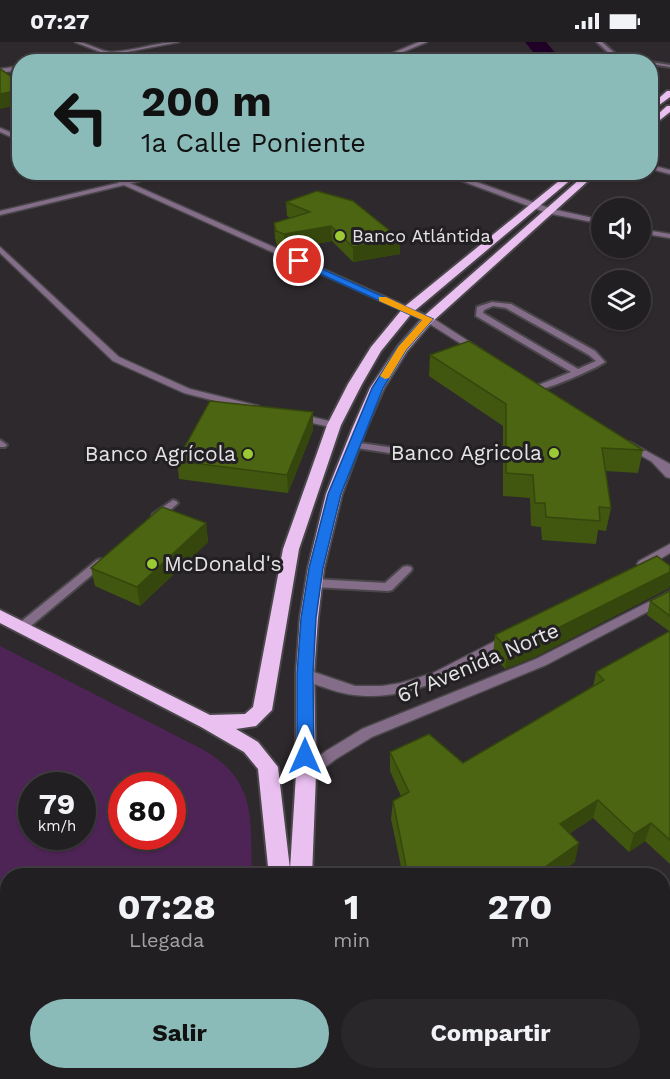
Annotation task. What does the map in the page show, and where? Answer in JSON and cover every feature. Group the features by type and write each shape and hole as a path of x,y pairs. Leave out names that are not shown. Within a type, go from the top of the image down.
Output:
{"highway":[{"path":"662,87 661,92 667,95"},
{"path":"658,118 670,108"},
{"path":"208,722 249,721 262,710 291,549 334,425 375,350 408,310 567,180"},
{"path":"301,868 306,774 305,674 314,584 334,494 353,445 377,388 402,349 428,319 585,180"},
{"path":"0,616 208,722 250,747 268,768 279,868"}],"street":[{"path":"78,42 110,54 176,42"},
{"path":"393,54 424,42"},
{"path":"117,180 428,319 489,357"},
{"path":"0,213 138,180"},
{"path":"463,180 550,211 591,220"},
{"path":"651,233 670,236"},
{"path":"0,249 116,359 187,391 269,411"},
{"path":"529,382 549,394"},
{"path":"291,416 334,425"},
{"path":"618,437 670,469"},
{"path":"657,462 670,475"},
{"path":"635,568 670,548"},
{"name":"67 Avenida Norte","path":"306,774 331,755 368,733 542,662 670,595"},
{"name":"67 Avenida Norte","path":"305,674 360,692 392,690 436,678 523,631"}],"lane":[{"path":"599,42 612,54"},
{"path":"539,388 601,362 592,353 508,306 492,304 480,309 479,314 484,318 577,372"},
{"path":"353,445 423,455"},
{"path":"147,525 173,503"},
{"path":"22,627 111,554"},
{"path":"314,584 388,587 407,569"}],"shaded area":[{"path":"0,646 204,750 234,775 248,804 252,868 0,868"}],"building":[{"path":"0,69 12,77 12,92 0,94"},
{"path":"317,191 353,201 400,239 353,247 331,226 284,234 276,231 274,223 310,212 286,202"},
{"name":"Banco Agricola","path":"469,341 643,450 602,448 611,508 599,507 600,521 546,517 545,503 535,503 533,475 506,473 506,404 430,355"},
{"name":"Banco Agrícola","path":"210,401 313,412 287,475 177,461"},
{"path":"162,507 206,523 137,587 91,568"},
{"path":"657,556 670,566 670,572 538,638 508,650 495,635"},
{"path":"670,591 670,616 650,601"},
{"path":"670,631 670,840 651,823 634,834 598,800 560,824 579,843 543,868 406,868 393,801 409,792 390,752 429,734 463,763 604,680 596,672"}],"waterway":[{"path":"535,42 546,54"}],"slow traffic":[{"path":"383,299 428,319 402,349 385,376"}],"place":[{"name":"Banco Atlántida","path":"340,236"},
{"name":"Banco Agricola","path":"554,453"},
{"name":"Banco Agrícola","path":"248,454"},
{"name":"McDonald's","path":"152,564"}],"route":[{"path":"299,261 428,319 402,349 377,388 334,494 316,568 309,618 305,674 305,756"}]}
